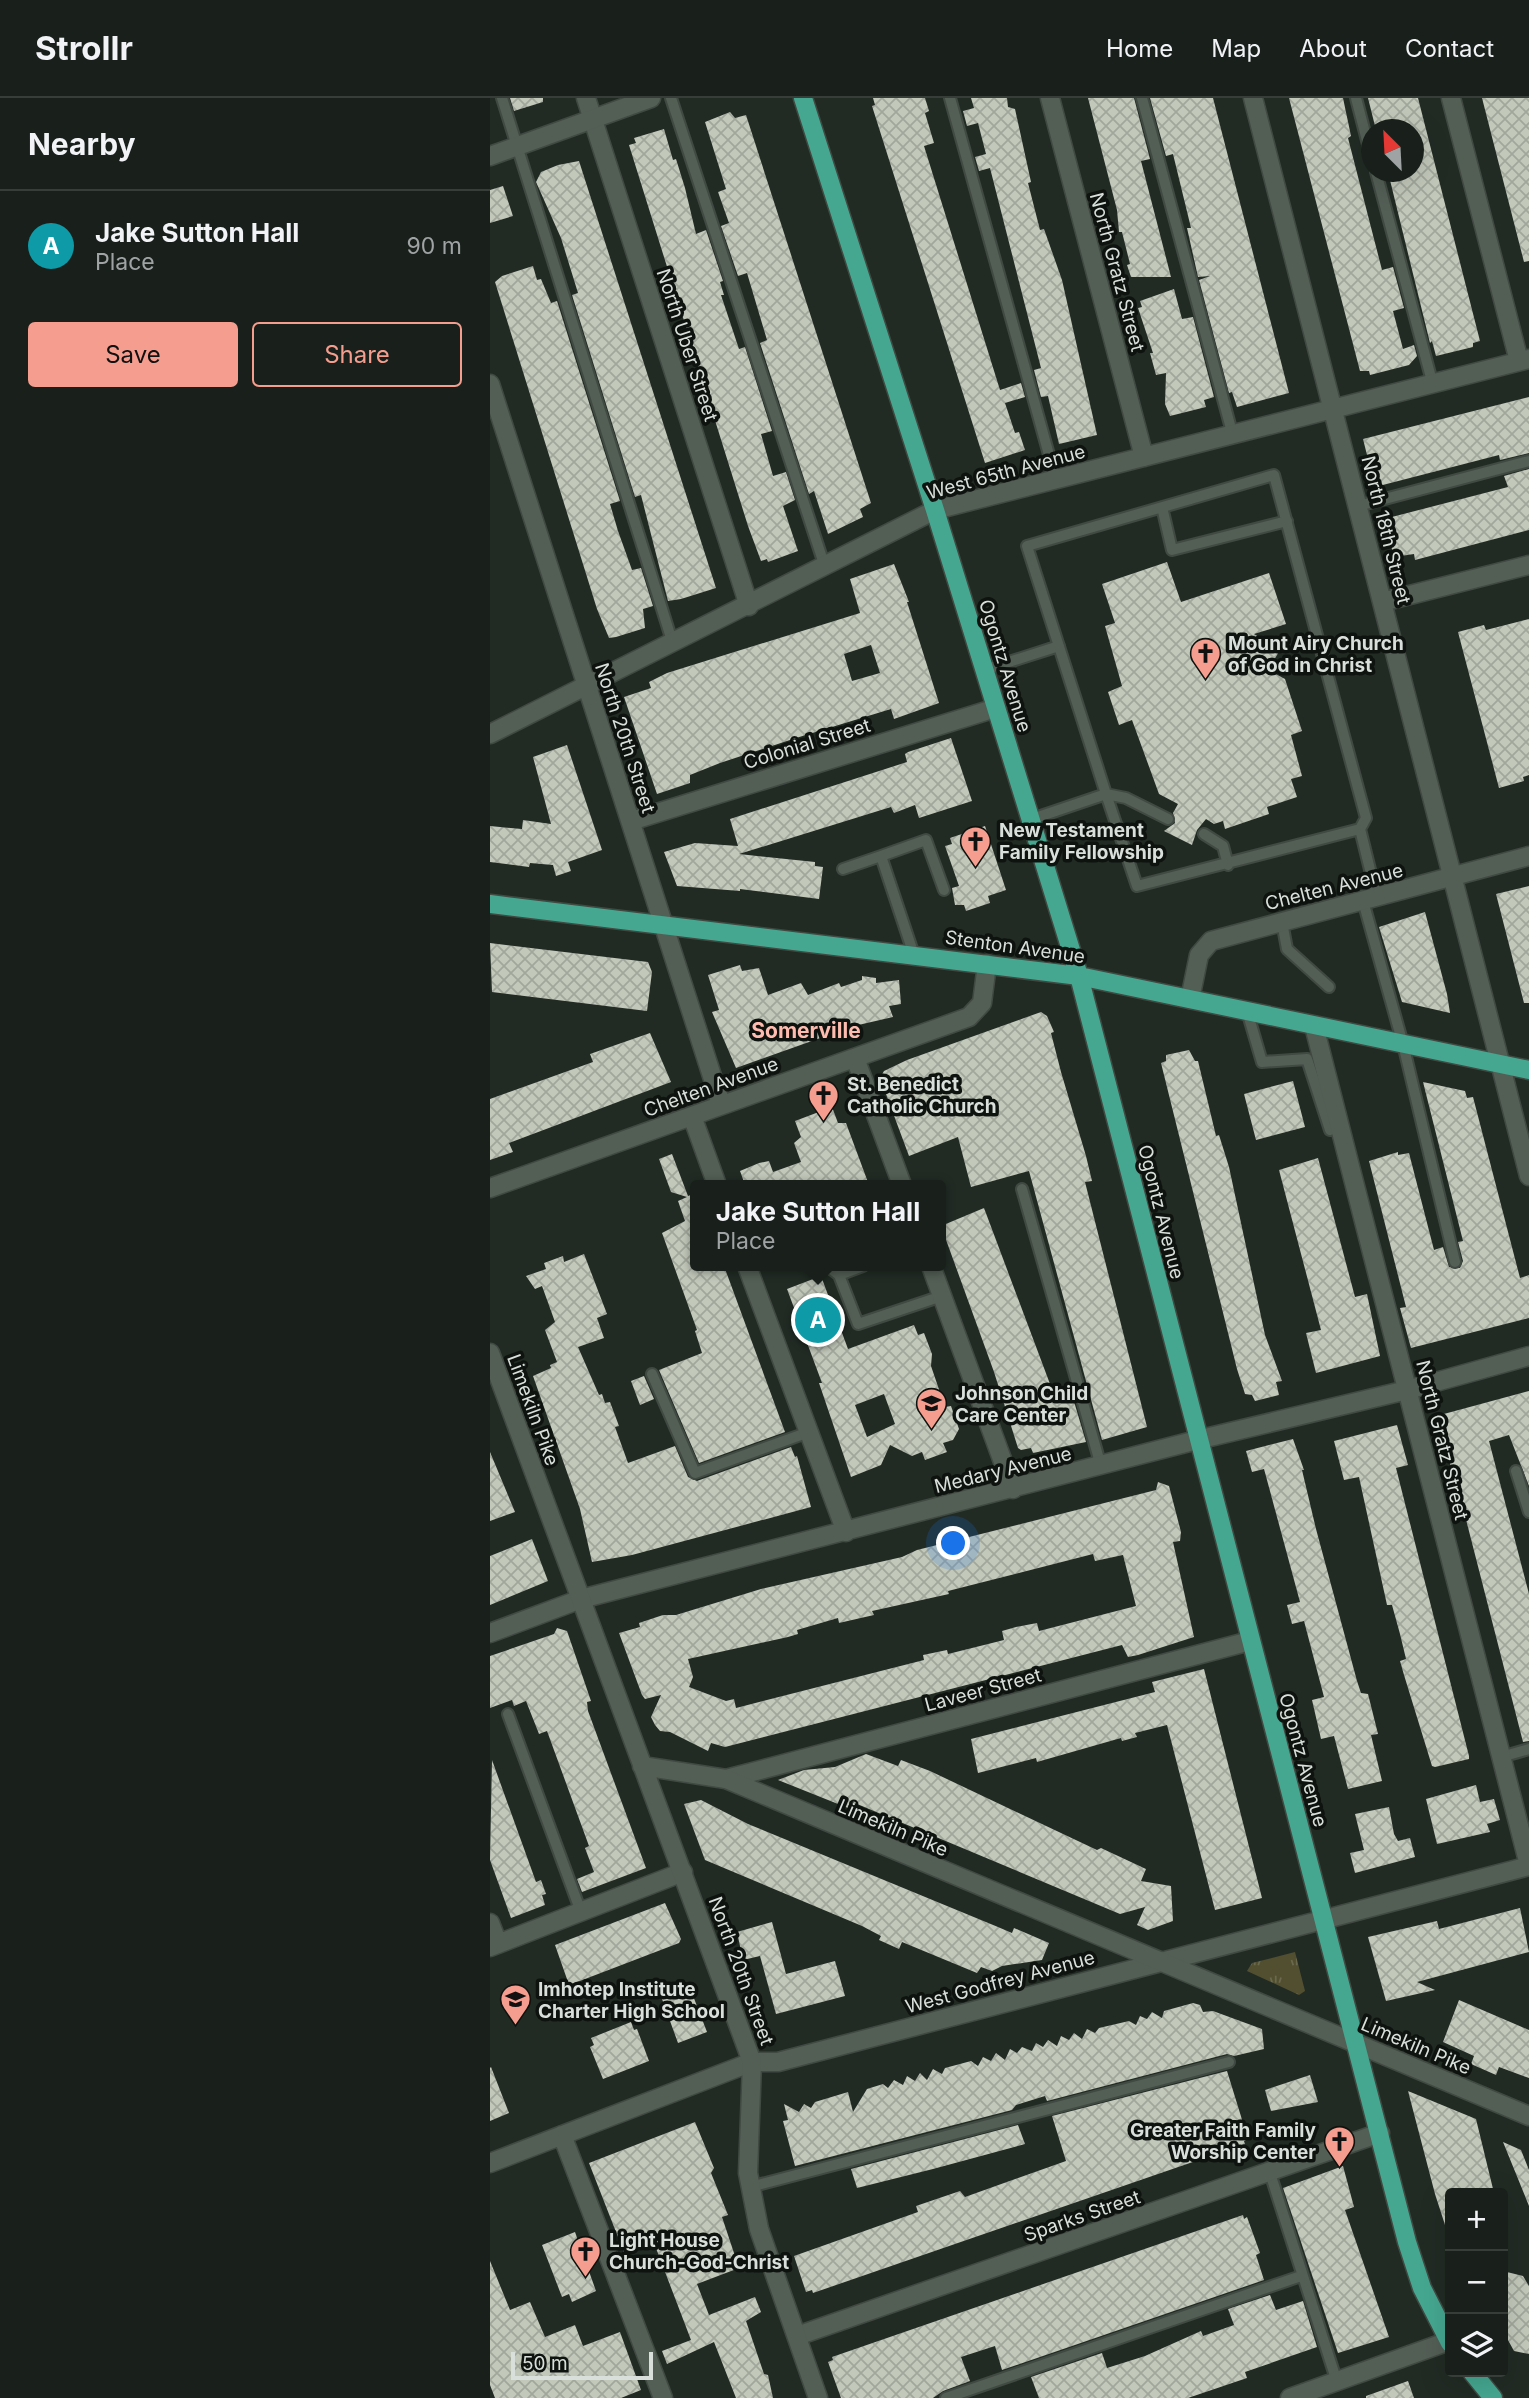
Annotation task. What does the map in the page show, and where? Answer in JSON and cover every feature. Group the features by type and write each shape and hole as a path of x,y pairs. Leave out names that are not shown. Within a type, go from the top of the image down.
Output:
{"main road":[{"name":"Ogontz Avenue","path":"803,98 935,510 1079,976 1197,1440 1407,2242 1422,2288 1445,2332"},
{"name":"Stenton Avenue","path":"490,904 1079,976 1529,1070"},
{"path":"1476,2377 1493,2398"}],"street":[{"name":"North Uber Street","path":"586,98 749,606"},
{"path":"490,156 651,98"},
{"name":"North Gratz Street","path":"1050,98 1144,457"},
{"name":"North 18th Street","path":"1253,98 1529,1176"},
{"path":"1451,98 1524,360"},
{"name":"West 65th Avenue","path":"490,734 749,606 935,510 1524,360"},
{"name":"North 20th Street","path":"490,384 721,1104"},
{"path":"1382,602 1529,565"},
{"name":"Colonial Street","path":"631,821 996,708"},
{"name":"Chelten Avenue","path":"1190,999 1204,947 1219,938 1529,856"},
{"name":"Chelten Avenue","path":"490,1188 977,1012 982,1003 987,964"},
{"name":"North Gratz Street","path":"1314,1026 1529,1866"},
{"path":"855,1058 900,1180"},
{"path":"692,1116 715,1180"},
{"path":"749,1271 846,1532"},
{"path":"933,1271 1013,1489"},
{"name":"Limekiln Pike","path":"490,1353 642,1766 726,1779 1105,1941 1162,1960 1529,2116"},
{"name":"Medary Avenue","path":"490,1633 581,1600 1197,1440 1407,1390 1529,1356"},
{"name":"Laveer Street","path":"726,1779 1250,1641"},
{"name":"North 20th Street","path":"642,1766 752,2062 748,2173 750,2187 759,2229 818,2398"},
{"name":"West Godfrey Avenue","path":"490,2163 752,2062 778,2062 1323,1917 1529,1866"},
{"path":"490,1923 494,1946 683,1872"},
{"name":"Sparks Street","path":"797,2336 1380,2133"},
{"path":"562,2135 663,2398"},
{"path":"1290,2398 1330,2388 1445,2344"}],"lane":[{"path":"502,98 673,644"},
{"path":"671,98 825,567"},
{"path":"950,98 1056,480"},
{"path":"1142,98 1233,436"},
{"path":"1356,98 1361,119"},
{"path":"1379,182 1433,384"},
{"path":"1358,506 1529,461"},
{"path":"1360,829 1228,865 1137,886 1027,546 1274,475 1366,818 1360,829 1370,899 1455,1262"},
{"path":"1162,507 1172,550 1287,521"},
{"path":"984,670 1059,646"},
{"path":"1032,819 1106,793 1126,797 1168,819"},
{"path":"1204,834 1223,846 1228,865"},
{"path":"843,869 926,840 944,890"},
{"path":"881,856 914,955"},
{"path":"1282,922 1287,949 1329,986"},
{"path":"1247,1011 1262,1062 1307,1059 1330,1130 1339,1126"},
{"path":"1022,1189 1101,1466"},
{"path":"834,1271 839,1275 858,1324 942,1296"},
{"path":"839,1275 850,1271"},
{"path":"652,1374 695,1473 809,1432"},
{"path":"1516,1471 1529,1512"},
{"path":"508,1714 581,1912"},
{"path":"1501,1757 1529,1749"},
{"path":"750,2187 1229,2062"},
{"path":"1270,2173 1301,2276 1330,2388"},
{"path":"946,2398 1301,2276"}],"green space":[{"path":"1295,1952 1305,1991 1299,1995 1247,1971 1252,1963"}],"building":[{"path":"510,98 543,98 543,102 514,111"},
{"path":"873,98 925,98 929,111 925,113 934,143 924,146 1000,390 1021,383 1025,397 1005,403 1015,433 1019,432 1025,450 985,463 872,106 875,105"},
{"path":"971,98 1007,98 1008,107 1015,109 1031,182 1028,183 1040,230 1044,229 1062,280 1097,435 1059,444 1048,396 1041,397 1034,370 1041,368 990,168 979,171 975,157 986,154 978,123 967,126 963,111 974,108"},
{"path":"1088,98 1134,98 1150,159 1141,161 1171,277 1131,277"},
{"path":"1150,98 1213,98 1289,393 1237,407 1232,392 1229,393 1199,280 1210,276 1198,277 1187,228 1191,228 1173,154 1166,156"},
{"path":"1289,98 1343,98 1351,136 1348,138 1382,270 1393,267 1404,308 1393,311 1403,349 1414,345 1417,356 1409,365 1370,375 1369,371 1360,371"},
{"path":"1368,98 1418,98 1423,119 1373,119"},
{"path":"1482,98 1529,98 1529,261 1524,262"},
{"path":"730,112 735,118 746,115 871,503 860,509 863,517 828,534 814,491 809,494 760,343 767,340 747,273 738,276 721,226 729,223 718,192 726,189 705,122"},
{"path":"1424,122 1480,341 1473,343 1473,347 1436,356 1432,341 1430,343 1390,182 1424,182"},
{"path":"664,129 685,188 696,234 706,230 723,281 720,282 724,295 721,295 739,349 745,347 772,431 761,434 773,476 786,472 795,500 783,506 798,551 768,562 767,559 761,561 748,526 629,145 636,143 634,138"},
{"path":"579,161 716,588 681,599 668,601 641,495 635,497 572,295 578,293 561,238 536,182 541,172"},
{"path":"503,186 513,216 490,223 490,190"},
{"path":"533,266 537,280 541,279 551,303 557,301 620,501 610,504 618,531 632,570 641,568 653,606 643,609 645,628 616,637 609,638 597,609 495,282 502,276"},
{"path":"1174,289 1182,319 1193,317 1214,397 1204,400 1206,407 1170,416 1165,404 1166,373 1156,375 1150,353 1153,353 1138,308 1142,307 1140,301"},
{"path":"1529,397 1529,453 1500,460 1499,455 1375,487 1363,439"},
{"path":"1529,469 1529,530 1415,560 1414,554 1394,557 1384,519 1508,487 1504,476"},
{"path":"1167,562 1181,602 1269,573 1286,624 1254,634 1280,650 1268,670 1285,679 1302,731 1291,735 1302,776 1291,779 1297,797 1267,807 1269,814 1225,829 1223,821 1214,824 1206,819 1197,830 1192,845 1164,831 1175,823 1173,813 1178,804 1159,794 1132,720 1119,725 1108,692 1122,686 1105,626 1115,623 1102,584"},
{"path":"894,564 909,602 939,703 894,719 891,709 796,738 690,775 690,783 657,794 624,697 651,688 649,682 667,673 860,613 850,579","holes":["871,645 880,673 852,681 844,654"]},
{"path":"1529,619 1529,775 1523,777 1524,781 1499,788 1458,632 1484,625 1486,630"},
{"path":"951,738 972,801 919,818 915,805 894,813 891,807 739,854 815,862 815,866 823,867 819,899 740,889 677,886 664,852 695,843 738,846 730,819 907,762 905,754 908,752"},
{"path":"567,745 602,850 568,862 571,871 556,876 553,865 530,863 529,867 490,862 490,826 522,829 523,820 551,824 533,757"},
{"path":"985,826 1006,890 988,896 990,903 966,911 964,905 955,905 952,888 959,886 945,846 952,844 950,838"},
{"path":"1529,886 1529,1003 1524,1003 1496,894"},
{"path":"1425,912 1450,1013 1402,1002 1379,927"},
{"path":"490,943 648,962 652,972 647,1011 492,992"},
{"path":"740,965 742,971 759,968 768,995 801,983 808,995 839,983 841,987 862,980 862,976 876,978 876,983 899,980 901,1004 889,1006 893,1017 854,1026 736,1068 712,1012 719,1010 708,975"},
{"path":"1041,1012 1047,1016 1054,1032 1051,1033 1061,1072 1086,1156 1092,1181 1085,1182 1147,1427 1102,1440 1029,1171 971,1187 958,1137 909,1156 880,1078 884,1071 907,1060"},
{"path":"650,1033 671,1082 509,1143 513,1152 490,1160 490,1099 593,1062 590,1054"},
{"path":"1189,1050 1195,1061 1198,1061 1216,1136 1219,1135 1229,1167 1265,1335 1282,1381 1276,1382 1279,1395 1255,1401 1252,1395 1245,1394 1237,1369 1161,1063 1166,1061 1166,1055"},
{"path":"1293,1081 1305,1127 1256,1140 1244,1094"},
{"path":"1423,1082 1465,1091 1467,1098 1473,1097 1520,1278 1529,1275 1529,1318 1411,1348 1400,1308 1406,1307 1369,1161 1398,1152 1398,1155 1409,1153 1434,1250 1443,1247 1449,1267 1460,1268 1463,1261 1458,1242 1463,1241"},
{"path":"832,1107 838,1123 846,1123 867,1180 743,1180 740,1171 759,1163 769,1161 773,1172 801,1162 794,1143 801,1137 795,1121"},
{"path":"672,1154 688,1196 690,1195 690,1271 726,1271 785,1432 699,1463 659,1370 702,1353 695,1331 697,1330 662,1233 685,1221 678,1201 687,1197 671,1192 659,1159"},
{"path":"1318,1158 1355,1297 1367,1294 1380,1356 1316,1373 1306,1333 1321,1330 1279,1170"},
{"path":"984,1208 1053,1392 1070,1388 1086,1442 1033,1453 1031,1448 1018,1448 994,1372 946,1240 946,1224"},
{"path":"584,1254 607,1314 597,1318 604,1338 578,1347 599,1395 602,1394 605,1403 610,1402 619,1426 615,1427 628,1463 675,1446 688,1477 697,1481 791,1447 795,1457 797,1456 811,1507 632,1555 592,1562 580,1509 533,1376 551,1368 550,1365 557,1362 545,1330 555,1322 542,1286 535,1289 526,1276 546,1269 544,1263 563,1256 564,1262"},
{"path":"821,1276 848,1349 914,1325 918,1335 924,1333 932,1354 931,1366 945,1407 951,1406 959,1429 953,1440 943,1443 947,1452 925,1460 922,1452 912,1456 890,1445 881,1465 851,1477 819,1383 822,1383 787,1289","holes":["884,1394 895,1424 867,1437 855,1405"]},
{"path":"644,1376 654,1399 640,1405 631,1381"},
{"path":"1529,1391 1529,1486 1509,1435 1489,1441 1529,1594 1529,1741 1523,1742 1461,1500 1447,1454 1439,1456 1429,1418"},
{"path":"1397,1425 1408,1465 1396,1468 1469,1756 1469,1759 1435,1767 1432,1766 1400,1661 1406,1659 1392,1605 1387,1605 1359,1477 1344,1480 1334,1441"},
{"path":"1293,1439 1304,1470 1316,1529 1357,1681 1361,1693 1368,1694 1378,1734 1371,1735 1382,1781 1348,1789 1334,1736 1321,1739 1312,1700 1324,1697 1304,1621 1292,1624 1287,1605 1300,1602 1264,1469 1252,1472 1246,1451"},
{"path":"490,1452 515,1512 490,1521"},
{"path":"1158,1482 1169,1486 1181,1532 1180,1541 1173,1542 1194,1637 1138,1655 1128,1657 1122,1645 725,1747 711,1743 708,1751 670,1732 660,1731 655,1725 651,1717 661,1695 645,1699 642,1695 619,1633 640,1627 639,1623 663,1615 676,1615 761,1589 902,1557 917,1550 1156,1490","holes":["1093,1554 1095,1561 1123,1555 1136,1606 1039,1631 1037,1623 1016,1627 1002,1631 1004,1640 948,1654 947,1650 923,1655 924,1660 736,1708 734,1699 726,1701 689,1687 693,1677 688,1659 788,1637 798,1634 797,1630 838,1618 839,1623 874,1615 872,1611 949,1594 948,1591"]},
{"path":"532,1539 548,1581 490,1605 490,1556"},
{"path":"557,1628 567,1631 591,1701 587,1702 588,1711 646,1868 582,1892 577,1879 594,1872 585,1848 589,1846 547,1731 539,1734 526,1701 514,1706 512,1700 490,1708 490,1656 554,1634"},
{"path":"1204,1669 1262,1898 1215,1910 1167,1725 1135,1733 1137,1737 1122,1741 1121,1738 1037,1762 1036,1758 978,1773 971,1739 1155,1692 1152,1682"},
{"path":"866,1754 898,1766 901,1760 930,1771 1097,1850 1101,1848 1146,1869 1141,1881 1171,1886 1173,1921 1148,1930 1137,1925 1145,1907 1120,1914 850,1801 848,1808 778,1780 804,1770 835,1767"},
{"path":"492,1760 536,1882 541,1880 546,1894 542,1895 545,1905 511,1918 490,1860"},
{"path":"1476,1785 1480,1802 1494,1799 1500,1820 1487,1824 1490,1832 1437,1844 1426,1799"},
{"path":"701,1800 748,1824 1012,1933 1014,1928 1049,1943 1042,1960 1002,1966 992,1971 981,1967 977,1973 902,1942 899,1949 879,1940 881,1936 862,1926 705,1860 684,1804"},
{"path":"1389,1807 1394,1834 1398,1841 1410,1838 1415,1857 1355,1873 1350,1853 1364,1850 1355,1814"},
{"path":"665,1903 681,1939 679,1943 572,1984 568,1982 555,1945"},
{"path":"1520,1908 1529,1952 1417,1982 1435,1990 1386,2001 1368,1937 1437,1921 1439,1929"},
{"path":"772,1922 786,1974 835,1961 845,1996 776,2014 760,1956 743,1960 737,1932"},
{"path":"690,1988 707,2032 678,2043 662,1999"},
{"path":"1459,2000 1529,2030 1529,2078 1499,2067 1496,2075 1471,2064 1474,2056 1443,2042"},
{"path":"1193,2003 1200,2005 1203,2012 1213,2011 1262,2029 1264,2049 1234,2056 1227,2054 1047,2101 1045,2096 1016,2105 1012,2110 795,2166 783,2121 788,2120 784,2104 799,2112 804,2104 811,2108 815,2102 848,2092 853,2112 867,2089 883,2084 888,2088 894,2080 903,2085 907,2076 915,2081 920,2073 927,2080 933,2069 942,2074 945,2068 971,2061 978,2066 983,2057 991,2061 996,2053 1005,2060 1010,2049 1017,2053 1022,2047 1032,2051 1036,2043 1043,2047 1048,2040 1057,2046 1061,2036 1069,2040 1074,2033 1082,2039 1087,2029 1095,2033 1099,2028 1129,2021 1136,2025 1140,2016 1147,2019 1152,2012 1162,2018 1164,2011"},
{"path":"631,2022 634,2030 637,2029 649,2061 603,2079 590,2047 594,2045 591,2038"},
{"path":"490,2068 509,2113 490,2121"},
{"path":"1227,2071 1248,2139 1244,2141 1245,2144 813,2293 812,2290 806,2292 794,2256 918,2212 916,2206 960,2191 965,2197 1066,2161 1052,2116"},
{"path":"1310,2075 1318,2102 1271,2111 1265,2090"},
{"path":"1408,2091 1476,2119 1493,2188 1445,2188 1445,2225"},
{"path":"695,2122 714,2168 711,2173 728,2215 722,2217 739,2268 697,2284 709,2315 755,2297 761,2312 746,2321 764,2374 768,2375 773,2398 736,2398 714,2342 667,2364 662,2351 691,2340 654,2243 625,2255 589,2163"},
{"path":"1018,2125 1025,2144 857,2188 851,2169"},
{"path":"1503,2142 1521,2150 1529,2170 1529,2206"},
{"path":"1343,2166 1354,2207 1345,2210 1389,2337 1338,2353 1283,2188"},
{"path":"1243,2215 1244,2219 1247,2217 1260,2253 1256,2255 1264,2280 1002,2370 995,2346 961,2357 970,2381 943,2391 933,2398 841,2398 828,2362 833,2360 832,2357"},
{"path":"575,2232 596,2291 572,2302 569,2294 562,2297 542,2245"},
{"path":"490,2261 510,2310 530,2302 545,2337 575,2325 583,2346 620,2332 641,2390 621,2398 495,2398 490,2385"},
{"path":"1508,2272 1523,2276 1529,2286 1529,2354 1514,2351 1508,2340"},
{"path":"1270,2295 1276,2310 1303,2301 1317,2347 1245,2372 1247,2378 1188,2398 1039,2398 1031,2377 1102,2353 1107,2368 1145,2356 1201,2331 1203,2336 1234,2325 1228,2309"},
{"path":"1408,2381 1414,2398 1366,2398 1366,2396"}],"place":[{"name":"Mount Airy Church of God in Christ","path":"1205,681"},
{"name":"New Testament Family Fellowship","path":"976,868"},
{"name":"St. Benedict Catholic Church","path":"824,1122"},
{"name":"Jake Sutton Hall","path":"818,1320"},
{"name":"Johnson Child Care Center","path":"932,1431"},
{"name":"Imhotep Institute Charter High School","path":"515,2027"},
{"name":"Greater Faith Family Worship Center","path":"1339,2168"},
{"name":"Light House Church-God-Christ","path":"586,2278"}],"district":[{"name":"Somerville","path":"806,1030"}]}
